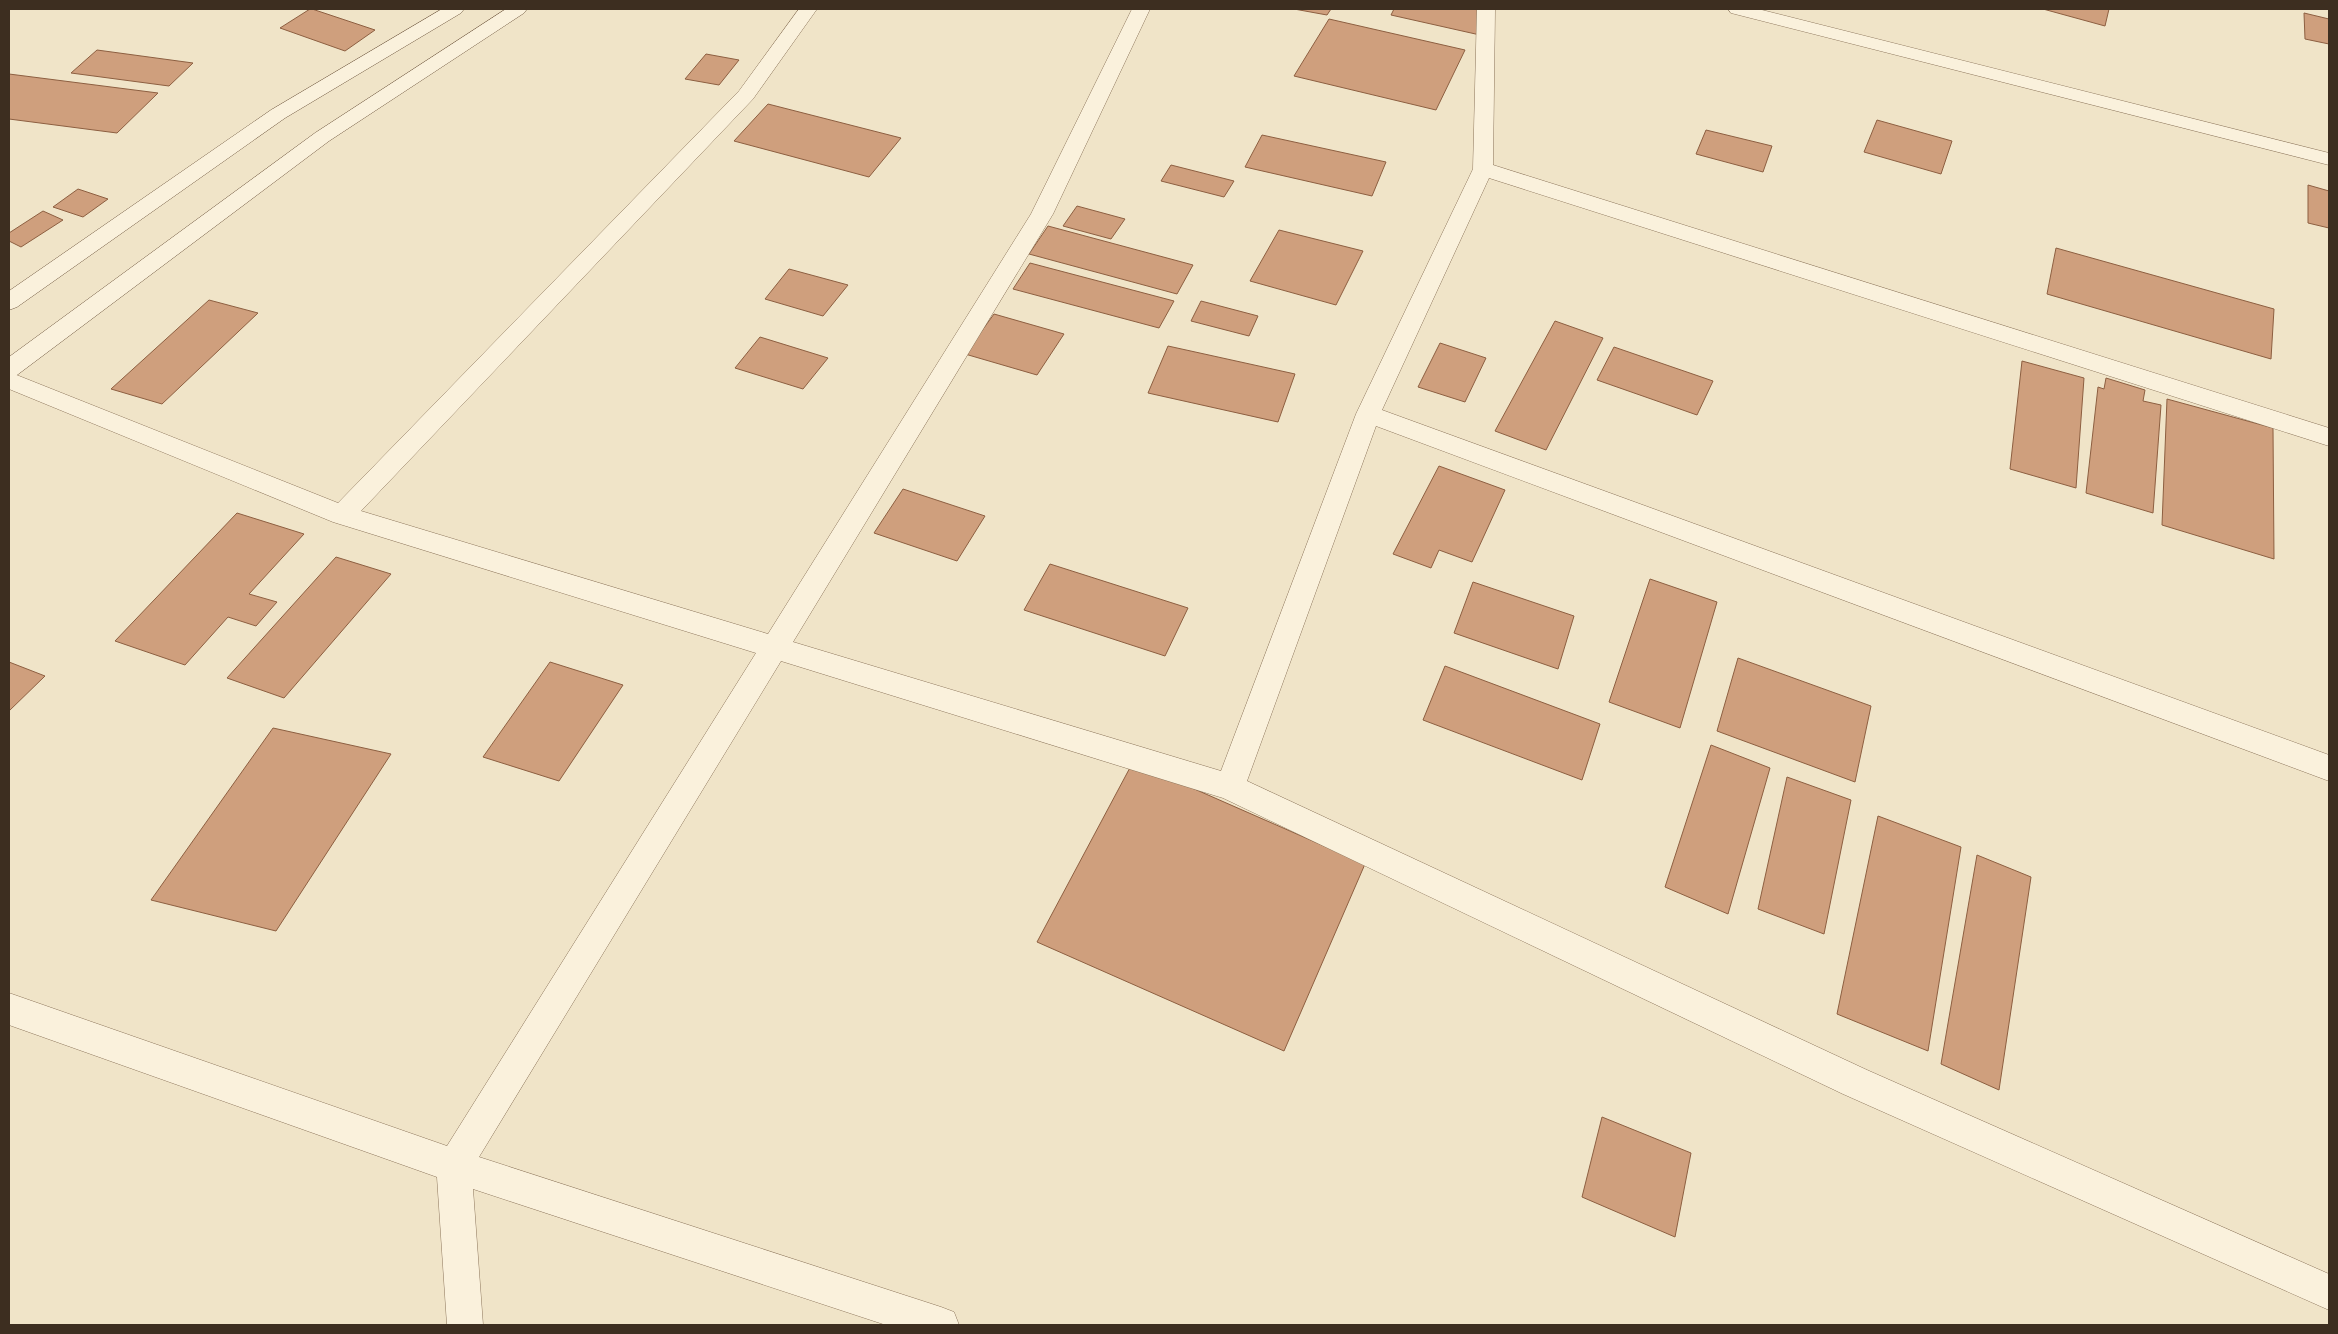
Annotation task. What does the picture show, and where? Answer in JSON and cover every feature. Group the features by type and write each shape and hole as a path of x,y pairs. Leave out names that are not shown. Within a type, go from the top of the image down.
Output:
{"street":[{"path":"9,302 278,114 455,9"},
{"path":"9,369 322,137 518,9"},
{"path":"342,515 746,95 808,9"},
{"path":"465,1325 454,1166 1042,214 1141,9"},
{"path":"1230,788 1368,414 1483,169 1486,9"},
{"path":"1737,9 2329,159"},
{"path":"1483,169 2329,437"},
{"path":"9,380 342,515 1230,788 1846,1078 2329,1292"},
{"path":"1368,414 2329,768"},
{"path":"9,1009 454,1166 941,1325"}],"building":[{"path":"310,9 375,30 345,51 280,28"},
{"path":"1294,9 1331,9 1327,15"},
{"path":"1394,9 1494,9 1480,35 1391,15"},
{"path":"2043,9 2109,9 2105,26"},
{"path":"2304,13 2329,19 2329,44 2305,39"},
{"path":"1329,19 1465,50 1436,110 1294,76"},
{"path":"97,50 193,63 169,86 71,73"},
{"path":"706,54 739,60 719,85 685,79"},
{"path":"9,74 158,93 117,133 9,119"},
{"path":"768,104 901,138 869,177 734,141"},
{"path":"1877,120 1952,141 1941,174 1864,152"},
{"path":"1706,130 1772,146 1763,172 1696,154"},
{"path":"1262,135 1386,162 1372,196 1245,167"},
{"path":"1171,165 1234,181 1224,197 1161,181"},
{"path":"2308,185 2329,191 2329,228 2308,223"},
{"path":"78,189 108,199 83,217 53,207"},
{"path":"1077,206 1125,219 1111,239 1063,226"},
{"path":"43,211 63,220 21,247 9,241 9,233"},
{"path":"1048,226 1193,265 1177,294 1029,254"},
{"path":"1279,230 1363,251 1336,305 1250,281"},
{"path":"2056,248 2274,309 2271,359 2047,294"},
{"path":"1030,263 1174,301 1159,328 1013,289"},
{"path":"789,269 848,285 823,316 765,299"},
{"path":"209,300 258,313 162,404 111,389"},
{"path":"1201,301 1258,316 1249,336 1191,321"},
{"path":"994,314 1064,334 1037,375 965,354"},
{"path":"1555,321 1603,338 1546,450 1495,431"},
{"path":"760,337 828,358 803,389 735,368"},
{"path":"1440,343 1486,358 1465,402 1418,387"},
{"path":"1168,346 1295,374 1278,422 1148,393"},
{"path":"1614,347 1713,381 1697,415 1597,380"},
{"path":"2022,361 2084,378 2076,488 2010,469"},
{"path":"2106,378 2145,390 2143,401 2161,405 2153,513 2086,493 2098,387 2104,389"},
{"path":"2167,399 2273,428 2274,559 2162,525"},
{"path":"1439,466 1505,490 1472,562 1439,550 1431,568 1393,554"},
{"path":"903,489 985,516 957,561 874,533"},
{"path":"237,513 304,534 249,594 277,602 256,626 228,617 185,665 115,641"},
{"path":"336,557 391,574 284,698 227,678"},
{"path":"1050,564 1188,608 1165,656 1024,610"},
{"path":"1650,579 1717,602 1680,728 1609,702"},
{"path":"1473,582 1574,616 1558,669 1454,633"},
{"path":"1738,658 1871,706 1855,782 1717,731"},
{"path":"9,662 45,676 9,711"},
{"path":"550,662 623,685 559,781 483,757"},
{"path":"1445,666 1600,724 1582,780 1423,720"},
{"path":"273,728 391,754 276,931 151,900"},
{"path":"1711,745 1770,768 1728,914 1665,887"},
{"path":"1133,762 1365,864 1284,1051 1037,942"},
{"path":"1787,777 1851,800 1824,934 1758,909"},
{"path":"1878,816 1961,847 1928,1051 1837,1014"},
{"path":"1977,855 2031,877 1999,1090 1941,1064"},
{"path":"1602,1117 1691,1153 1675,1237 1582,1197"}]}
